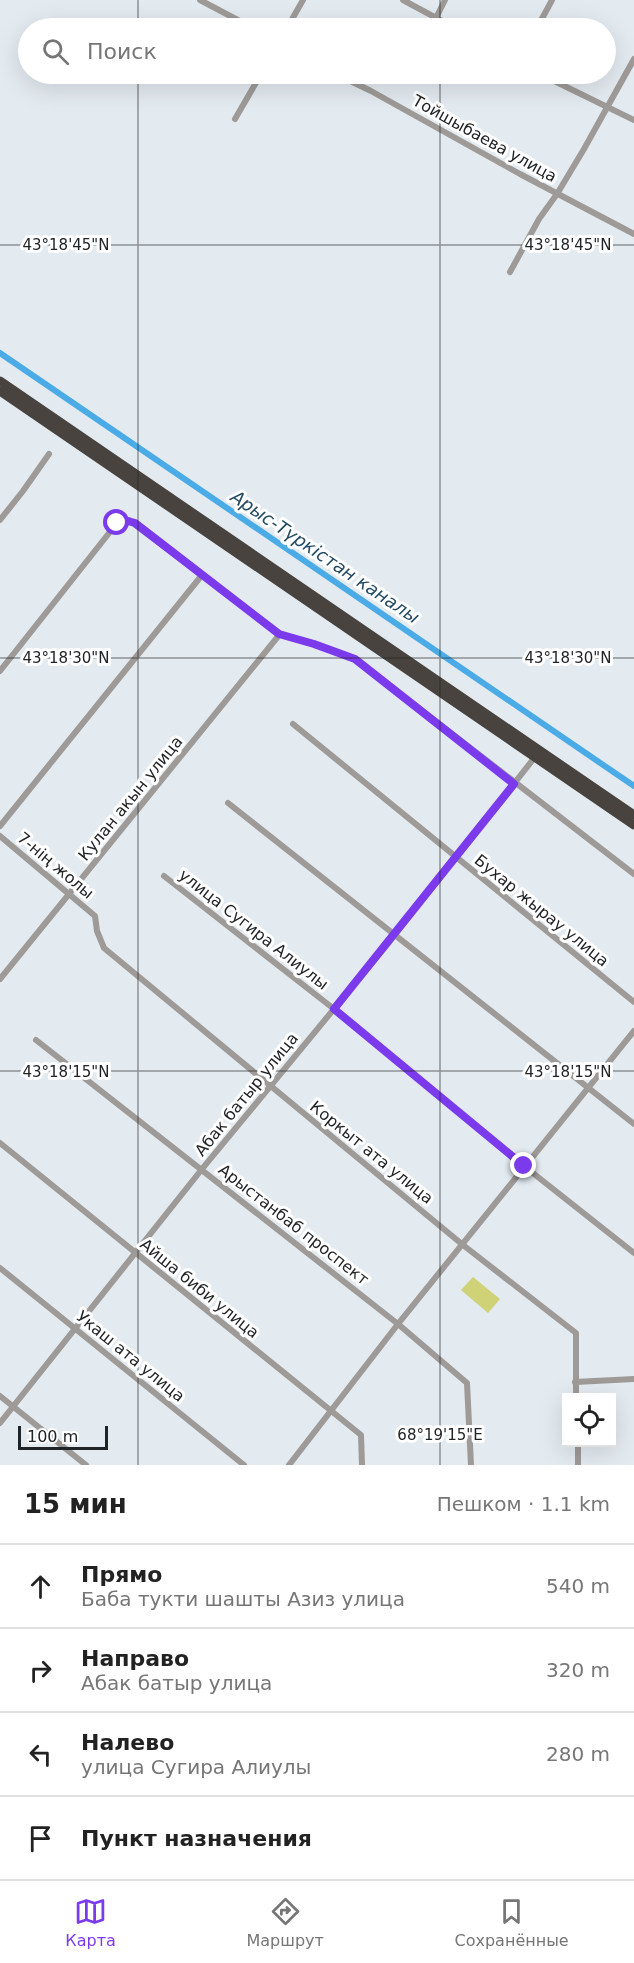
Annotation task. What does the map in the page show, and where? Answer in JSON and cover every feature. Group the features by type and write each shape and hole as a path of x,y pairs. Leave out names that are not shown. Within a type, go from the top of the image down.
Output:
{"highway":[{"path":"0,381 634,815"},
{"path":"0,391 634,825"}],"street":[{"path":"200,0 233,18"},
{"path":"293,18 303,0"},
{"path":"403,0 436,18 446,0"},
{"path":"542,18 552,0"},
{"path":"510,272 634,59"},
{"path":"235,119 255,84"},
{"name":"Тойшыбаева улица","path":"358,84 634,234"},
{"path":"560,84 634,120"},
{"path":"0,520 49,454"},
{"path":"0,671 117,523 124,520 135,523 279,634 355,659 514,784 634,874"},
{"path":"0,826 202,575"},
{"name":"Кулан акын улица","path":"0,979 279,634"},
{"name":"Бухар жырау улица","path":"293,724 634,1002"},
{"name":"Абак батыр улица","path":"0,1423 202,1169 395,934 536,757"},
{"path":"228,803 634,1124"},
{"name":"7-нің жолы","path":"0,836 95,915 100,943 104,948"},
{"name":"улица Сугира Алиулы","path":"164,876 334,1009 524,1166 634,1253"},
{"name":"Коркыт ата улица","path":"104,948 463,1245 576,1333 576,1393"},
{"path":"289,1465 398,1324 634,1031"},
{"name":"Арыстанбаб проспект","path":"36,1040 398,1324 467,1383 471,1465"},
{"name":"Айша биби улица","path":"0,1143 361,1435 362,1465"},
{"name":"Укаш ата улица","path":"0,1268 244,1465"},
{"path":"575,1382 634,1379"},
{"path":"0,1396 86,1465"},
{"path":"578,1447 579,1465"}],"green space":[{"path":"473,1277 500,1299 488,1313 461,1290"}],"waterway":[{"name":"Арыс-Түркістан каналы","path":"0,353 634,786"}],"route":[{"path":"117,523 124,520 135,523 279,634 355,659 514,784 334,1009 524,1166"}]}
